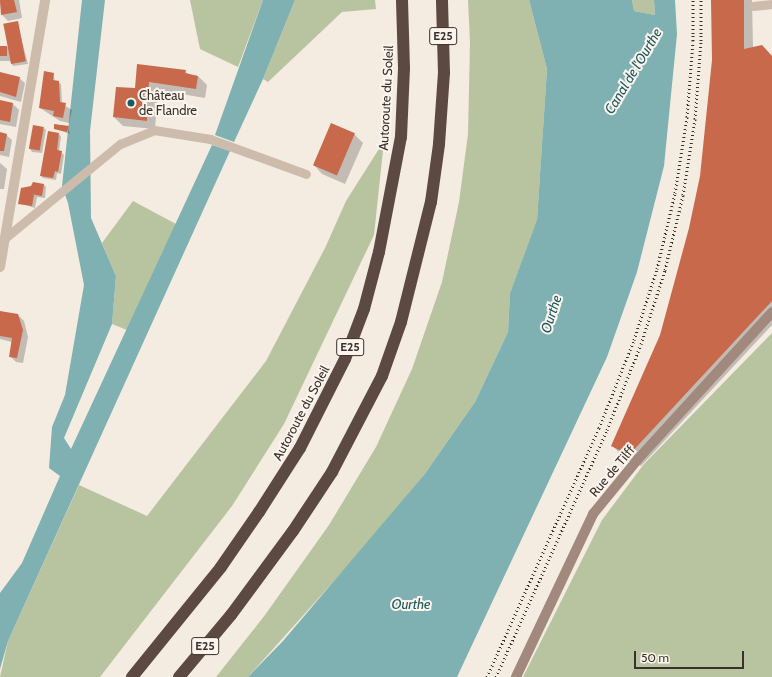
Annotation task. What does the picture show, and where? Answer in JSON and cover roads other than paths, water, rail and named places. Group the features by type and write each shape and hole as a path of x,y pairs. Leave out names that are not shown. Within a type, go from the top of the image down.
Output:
{"highway":[{"name":"Autoroute du Soleil","path":"132,677 221,566 259,512 300,448 345,359 364,309 379,252 398,151 404,68 402,0"},
{"name":"E25","path":"179,677 231,615 293,531 332,472 382,376 403,315 431,202 439,144 444,72 442,0"}],"main road":[{"name":"Rue de Tilff","path":"516,677 594,514 638,458 772,312"}],"street":[{"path":"0,267 42,2"}],"lane":[{"path":"753,6 772,4"},
{"path":"5,238 120,144 154,130 210,139 306,174"}],"water":[{"path":"82,0 105,0 90,131 91,218 116,276 112,324 64,438 71,449 212,145 230,151 8,641 0,669 0,593 22,563 60,476 49,468 52,427 65,395 84,285 68,203 62,186"},
{"path":"263,0 295,0 263,79 234,142 215,135"},
{"name":"Ourthe","path":"529,0 632,0 634,11 655,15 654,0 675,0 677,34 664,166 637,272 607,357 457,677 248,677 283,641 424,475 475,402 508,332 510,293 537,220 547,69"}],"railway":[{"path":"487,677 599,428 634,340 657,269 675,193 687,117 693,41 693,0"},
{"path":"496,677 607,430 641,344 665,270 683,195 695,119 701,41 701,0"}],"place":[{"name":"Château de Flandre","path":"131,103"}],"water label":[{"name":"Canal de l'Ourthe","path":"633,71"}]}
